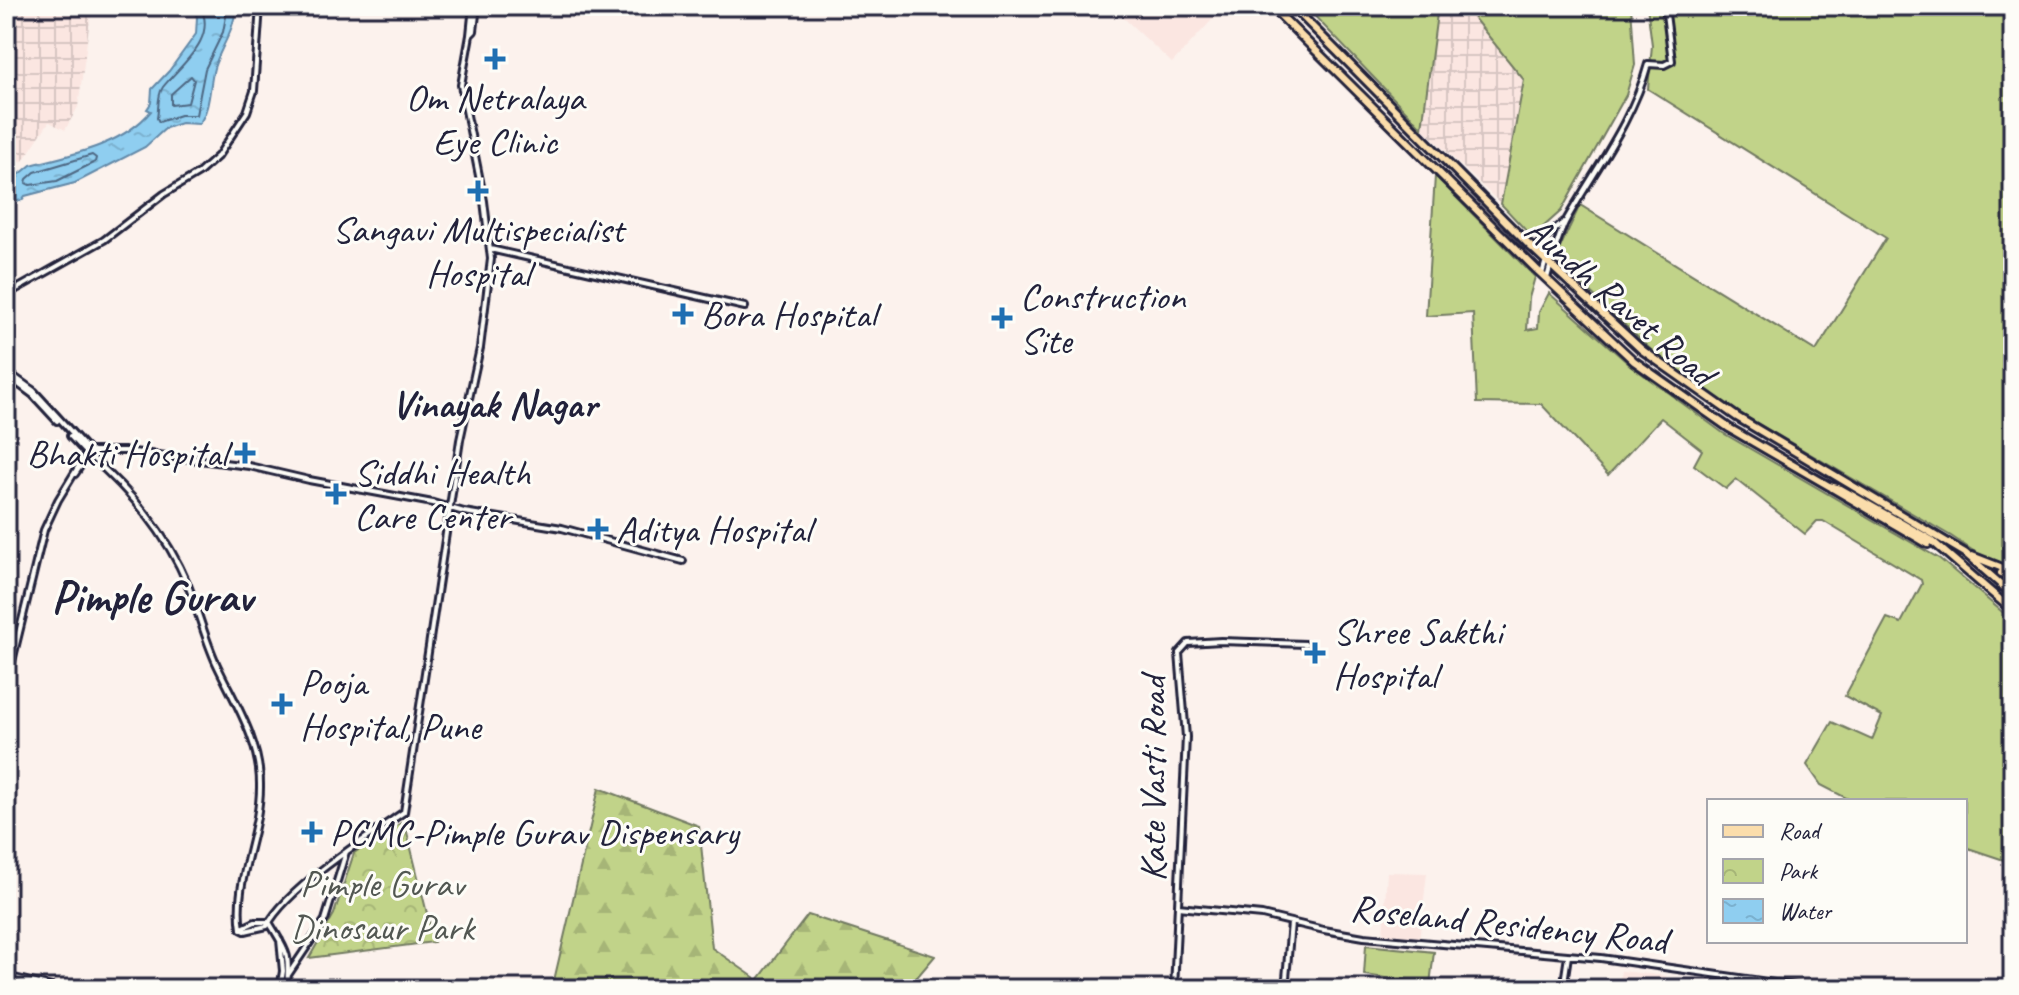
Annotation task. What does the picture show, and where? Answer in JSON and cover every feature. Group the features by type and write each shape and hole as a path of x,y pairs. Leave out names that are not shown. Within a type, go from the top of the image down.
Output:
{"main road":[{"name":"Aundh Ravet Road","path":"1271,6 1634,361 1729,428 1931,540 2013,611"},
{"name":"Aundh Ravet Road","path":"1292,6 1533,249 1642,350 1707,398 1965,553 2013,595"},
{"path":"1829,486 1928,544"},
{"path":"1965,553 2013,577"},
{"path":"2001,573 2013,577"},
{"path":"2001,586 2013,577"}],"street":[{"path":"6,295 104,240 164,194 199,173 218,156 247,112 254,91 260,6"},
{"path":"6,373 34,391 152,519 181,571 209,647 255,749 260,772 260,795 239,917 241,929 245,931 267,926 292,896 347,851 404,812 465,404 480,348 489,276 490,248 484,201 461,85 470,35 474,31 475,6"},
{"path":"1545,276 1566,221 1634,103 1648,64 1664,65 1672,61 1665,6"},
{"path":"1533,249 1566,221"},
{"path":"1540,243 1548,263"},
{"path":"490,248 745,307"},
{"path":"88,453 125,451 249,466 388,493 503,520 563,528 683,561"},
{"path":"6,686 44,530 88,453"},
{"name":"Kate Vasti Road","path":"1174,989 1186,737 1179,658 1181,648 1188,643 1221,641 1306,644"},
{"path":"288,975 329,911 347,851"},
{"name":"Roseland Residency Road","path":"1178,907 1262,915 1338,933 1422,944 1601,958 1817,989"},
{"path":"269,922 285,947 287,989"},
{"path":"1285,989 1291,923"},
{"path":"280,940 283,971 280,989"},
{"path":"1563,989 1568,956"},
{"path":"6,976 61,989"}],"shaded area":[{"path":"6,6 97,6 90,19 78,107 65,130 49,122 23,161 6,162"},
{"path":"1111,6 1225,6 1172,63"},
{"path":"1438,6 1464,6 1524,80 1501,204 1422,128"},
{"path":"1387,872 1427,873 1419,941 1383,937"},
{"path":"1621,971 1666,976 1664,989 1618,989"}],"green space":[{"path":"1305,6 1438,6 1422,128"},
{"path":"1464,6 1631,6 1635,65 1626,95 1561,211 1532,237 1501,204 1524,80"},
{"path":"1647,6 2013,6 2013,569 1984,558 1731,408 1652,351 1560,263 1558,252 1580,205 1816,351 1886,238 1648,89 1652,45"},
{"path":"1435,176 1535,277 1529,298 1527,330 1538,328 1539,312 1549,293 1630,365 1723,433 1940,559 2013,621 2013,863 1967,848 1967,799 1848,799 1821,785 1807,765 1832,722 1872,740 1882,716 1845,696 1887,618 1901,623 1922,584 1921,580 1823,521 1817,521 1805,534 1736,479 1726,489 1694,465 1702,450 1661,418 1608,475 1541,404 1477,403 1473,313 1426,316"},
{"path":"599,788 699,826 712,948 758,980 808,915 935,956 907,989 552,989"},
{"name":"Pimple Gurav Dinosaur Park","path":"401,823 405,824 434,942 309,958 334,914 354,853"},
{"path":"1366,945 1434,952 1430,984 1364,975"}],"water":[{"path":"190,6 236,6 214,68 206,111 199,124 181,123 166,128 145,147 75,183 25,196 22,200 6,200 6,178 20,174 31,165 96,147 126,132 151,111 147,109 151,103 152,89 196,34 197,17"}],"tunnel":[{"path":"1928,544 1961,561 2001,573"}],"place":[{"name":"Om Netralaya Eye Clinic","path":"495,59"},
{"name":"Sangavi Multispecialist Hospital","path":"478,191"},
{"name":"Bora Hospital","path":"683,314"},
{"name":"Construction Site","path":"1002,318"},
{"name":"Bhakti Hospital","path":"245,453"},
{"name":"Siddhi Health Care Center","path":"336,494"},
{"name":"Aditya Hospital","path":"598,529"},
{"name":"Shree Sakthi Hospital","path":"1315,653"},
{"name":"Pooja Hospital, Pune","path":"282,704"},
{"name":"PCMC-Pimple Gurav Dispensary","path":"312,832"}],"district":[{"name":"Vinayak Nagar","path":"494,404"},
{"name":"Pimple Gurav","path":"152,597"}]}
